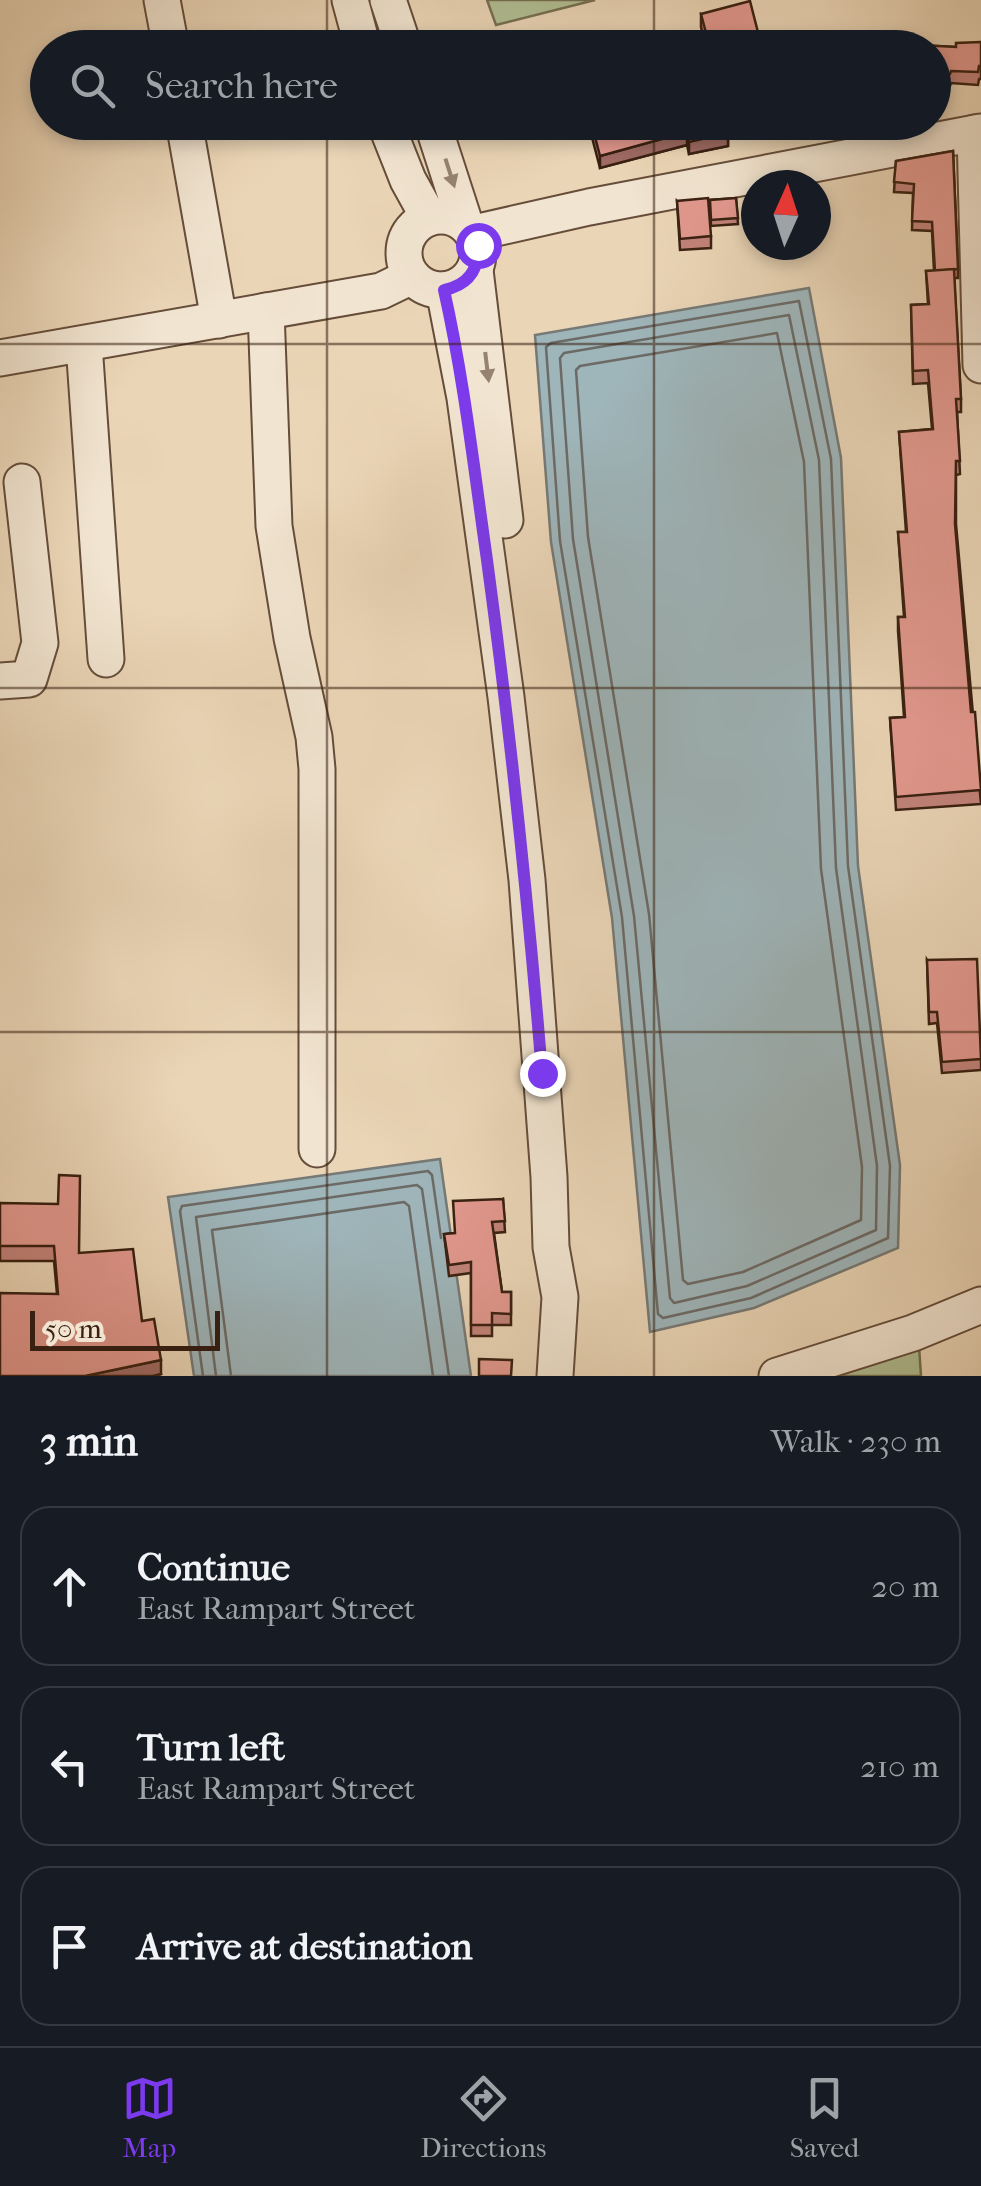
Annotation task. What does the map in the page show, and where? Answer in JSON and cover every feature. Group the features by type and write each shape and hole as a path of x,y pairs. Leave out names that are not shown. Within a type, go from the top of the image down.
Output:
{"street":[{"path":"162,0 168,30"},
{"path":"350,0 358,30"},
{"path":"388,0 398,30"},
{"path":"951,137 978,132 981,365"},
{"path":"187,140 219,320"},
{"path":"392,140 429,218"},
{"path":"438,140 478,245 475,270 538,787 567,1122 568,1255 560,1297 555,1376"},
{"path":"560,1297 552,1247 526,880 506,697 464,398 428,283 406,266 405,242 410,232 429,218 441,215 469,229 937,140"},
{"path":"0,358 428,283 456,287 475,270"},
{"path":"266,311 274,526 317,769 317,1149"},
{"path":"84,344 106,659"},
{"path":"0,681 29,679 40,643 22,482"},
{"path":"777,1376 913,1333 981,1304"}],"green space":[{"path":"487,0 595,0 496,25"},
{"path":"917,1316 921,1376 766,1376"}],"water":[{"path":"809,288 841,458 858,866 900,1165 898,1248 754,1308 650,1332 612,918 551,542 535,335"},
{"path":"440,1159 471,1376 194,1376 168,1197"}],"building":[{"path":"750,1 757,30 705,30 701,14"},
{"path":"981,42 978,72 951,71 951,47"},
{"path":"596,140 658,140 600,156"},
{"path":"953,151 958,269 935,271 932,222 912,221 914,184 894,182 896,161"},
{"path":"708,198 711,236 680,239 677,201"},
{"path":"736,198 738,218 711,220 710,200"},
{"path":"954,269 961,399 956,399 960,461 956,461 955,524 981,790 896,797 890,718 905,717 898,617 905,617 898,532 907,532 899,432 933,429 928,370 913,371 911,305 929,304 926,271"},
{"path":"977,959 981,1059 942,1062 937,1012 929,1012 927,960"},
{"path":"59,1175 80,1176 79,1253 133,1249 142,1321 154,1319 161,1360 85,1376 0,1376 0,1293 58,1294 54,1246 0,1246 0,1203 58,1204"},
{"path":"503,1199 505,1221 492,1222 502,1292 511,1292 511,1314 492,1313 492,1325 471,1325 471,1262 449,1265 444,1234 455,1233 453,1201"},
{"path":"479,1359 512,1360 511,1376 479,1376"}],"route":[{"path":"478,245 475,270 467,280 444,290 464,398 506,697 542,1073"}]}
